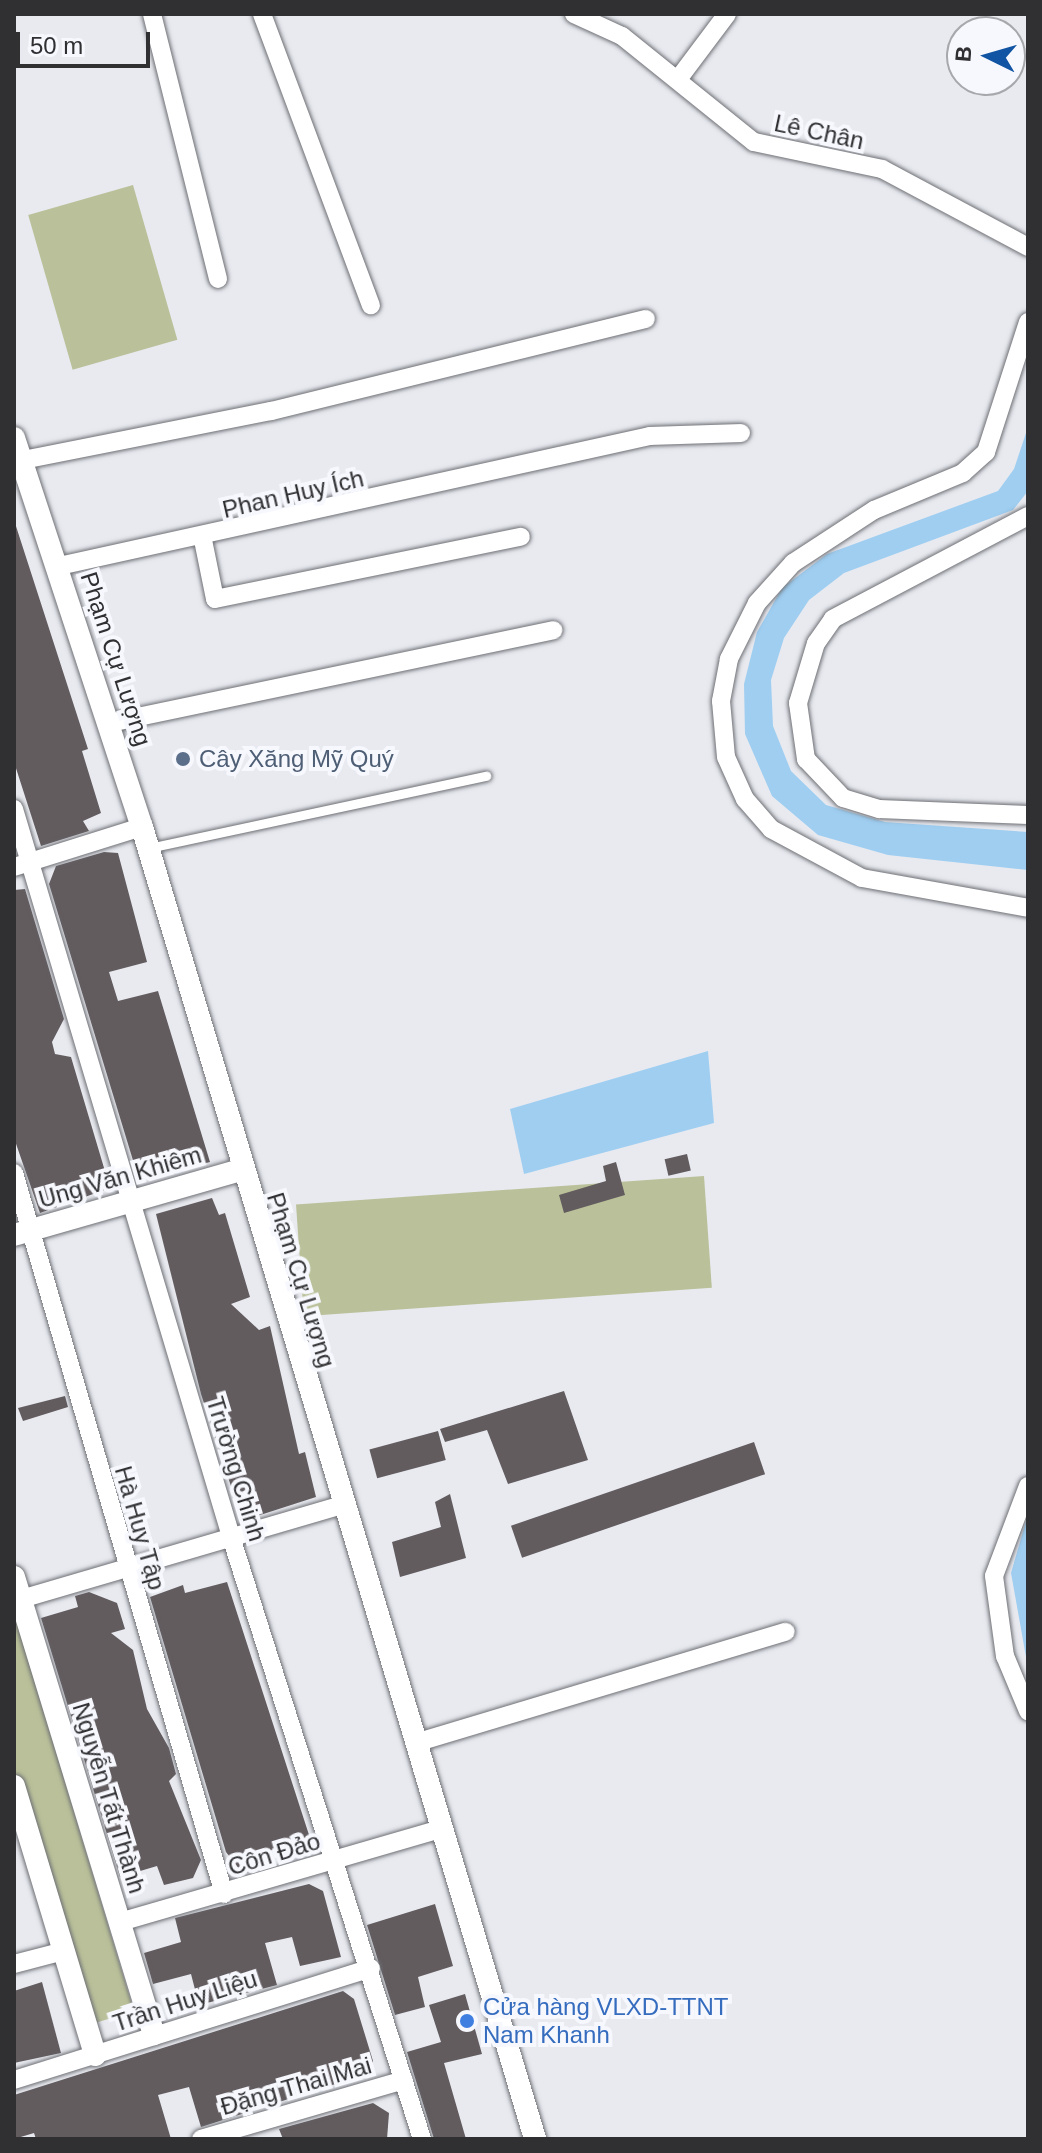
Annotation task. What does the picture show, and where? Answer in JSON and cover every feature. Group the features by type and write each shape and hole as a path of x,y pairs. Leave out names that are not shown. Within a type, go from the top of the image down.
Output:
{"street":[{"path":"152,14 218,279"},
{"path":"262,14 371,305"},
{"name":"Lê Chân","path":"574,14 622,36 679,78 754,142 882,169 1028,247"},
{"path":"679,78 727,14"},
{"path":"23,460 271,411 646,319"},
{"path":"1028,322 986,452 963,473 874,510 793,563 757,603 729,659 721,701 726,757 745,799 771,829 882,884 1028,908"},
{"name":"Phan Huy Ích","path":"59,566 203,540 650,436 741,433"},
{"name":"Phạm Cự Lượng","path":"14,438 59,566 145,838 240,1170 535,2139"},
{"path":"1028,516 833,619 816,643 798,703 806,759 843,798 879,809 1028,815"},
{"path":"203,540 215,599 521,537"},
{"path":"109,723 553,630"},
{"name":"Trường Chinh","path":"14,809 22,865 130,1202 232,1540 371,1968 422,2139"},
{"path":"22,865 145,838"},
{"name":"Ung Văn Khiêm","path":"23,1232 240,1170"},
{"name":"Hà Huy Tập","path":"14,1173 23,1232 224,1894"},
{"path":"1028,1486 994,1576 1005,1656 1028,1711"},
{"path":"16,1593 127,1570 343,1505"},
{"name":"Nguyễn Tất Thành","path":"16,1593 154,2034"},
{"path":"415,1743 786,1632"},
{"path":"14,1786 95,2055"},
{"name":"Côn Đảo","path":"120,1922 441,1829"},
{"path":"14,1964 64,1951"},
{"name":"Trần Huy Liệu","path":"14,2080 371,1968"},
{"name":"Đặng Thai Mai","path":"201,2139 404,2080"}],"lane":[{"path":"145,838 486,776"}],"green space":[{"path":"133,185 177,340 73,370 28,215"},
{"path":"704,1176 712,1288 304,1316 296,1205"},
{"path":"14,1613 134,2011 79,2028 14,1811"}],"water":[{"path":"1028,427 1028,491 1013,510 844,573 809,600 784,638 771,680 773,726 791,771 826,805 885,822 1028,832 1028,870 888,855 818,835 772,796 745,734 744,684 757,632 782,588 827,554 998,491 1014,469"},
{"path":"708,1051 714,1123 524,1174 510,1109"},
{"path":"1028,1514 1028,1668 1011,1573"}],"building":[{"path":"14,520 88,749 82,751 101,813 83,821 89,831 41,846 14,762"},
{"path":"104,852 118,853 147,962 109,972 118,1001 158,991 210,1162 152,1177 150,1167 135,1167 49,884 56,866"},
{"path":"25,889 64,1019 52,1042 55,1054 71,1057 110,1188 40,1213 14,1138 14,890"},
{"path":"687,1154 691,1171 668,1176 665,1159"},
{"path":"616,1162 625,1195 564,1213 559,1195 606,1181 603,1166"},
{"path":"212,1198 219,1215 225,1213 250,1297 231,1304 259,1330 270,1326 299,1454 305,1452 316,1497 248,1519 240,1514 201,1394 156,1214"},
{"path":"564,1391 588,1460 508,1484 487,1430 445,1442 440,1429"},
{"path":"65,1396 68,1407 23,1421 18,1408"},
{"path":"438,1431 446,1460 377,1478 369,1449"},
{"path":"754,1442 765,1474 522,1558 511,1526"},
{"path":"450,1494 466,1558 400,1577 392,1542 441,1527 435,1502"},
{"path":"227,1582 310,1838 266,1852 270,1866 243,1874 226,1852 150,1597 183,1585 185,1593"},
{"path":"89,1592 117,1603 125,1629 111,1633 133,1650 147,1709 169,1748 176,1774 169,1781 201,1860 193,1878 164,1885 157,1866 120,1877 41,1618 78,1607 75,1596"},
{"path":"309,1884 323,1891 341,1957 300,1966 292,1937 265,1943 277,1985 199,2005 191,1974 153,1984 144,1953 181,1942 175,1918"},
{"path":"435,1904 453,1966 418,1977 425,2007 395,2015 367,1925"},
{"path":"42,1982 61,2053 14,2063 14,1991"},
{"path":"343,1991 354,1999 373,2061 367,2074 201,2127 189,2087 158,2095 171,2139 36,2139 34,2133 14,2139 14,2095"},
{"path":"465,1994 482,2054 444,2063 466,2139 434,2139 407,2052 441,2042 429,2005"},
{"path":"373,2103 389,2113 387,2139 283,2139 279,2129"}],"place":[{"name":"Cây Xăng Mỹ Quý","path":"183,759"},
{"name":"Cửa hàng VLXD-TTNT Nam Khanh","path":"467,2021"}]}
